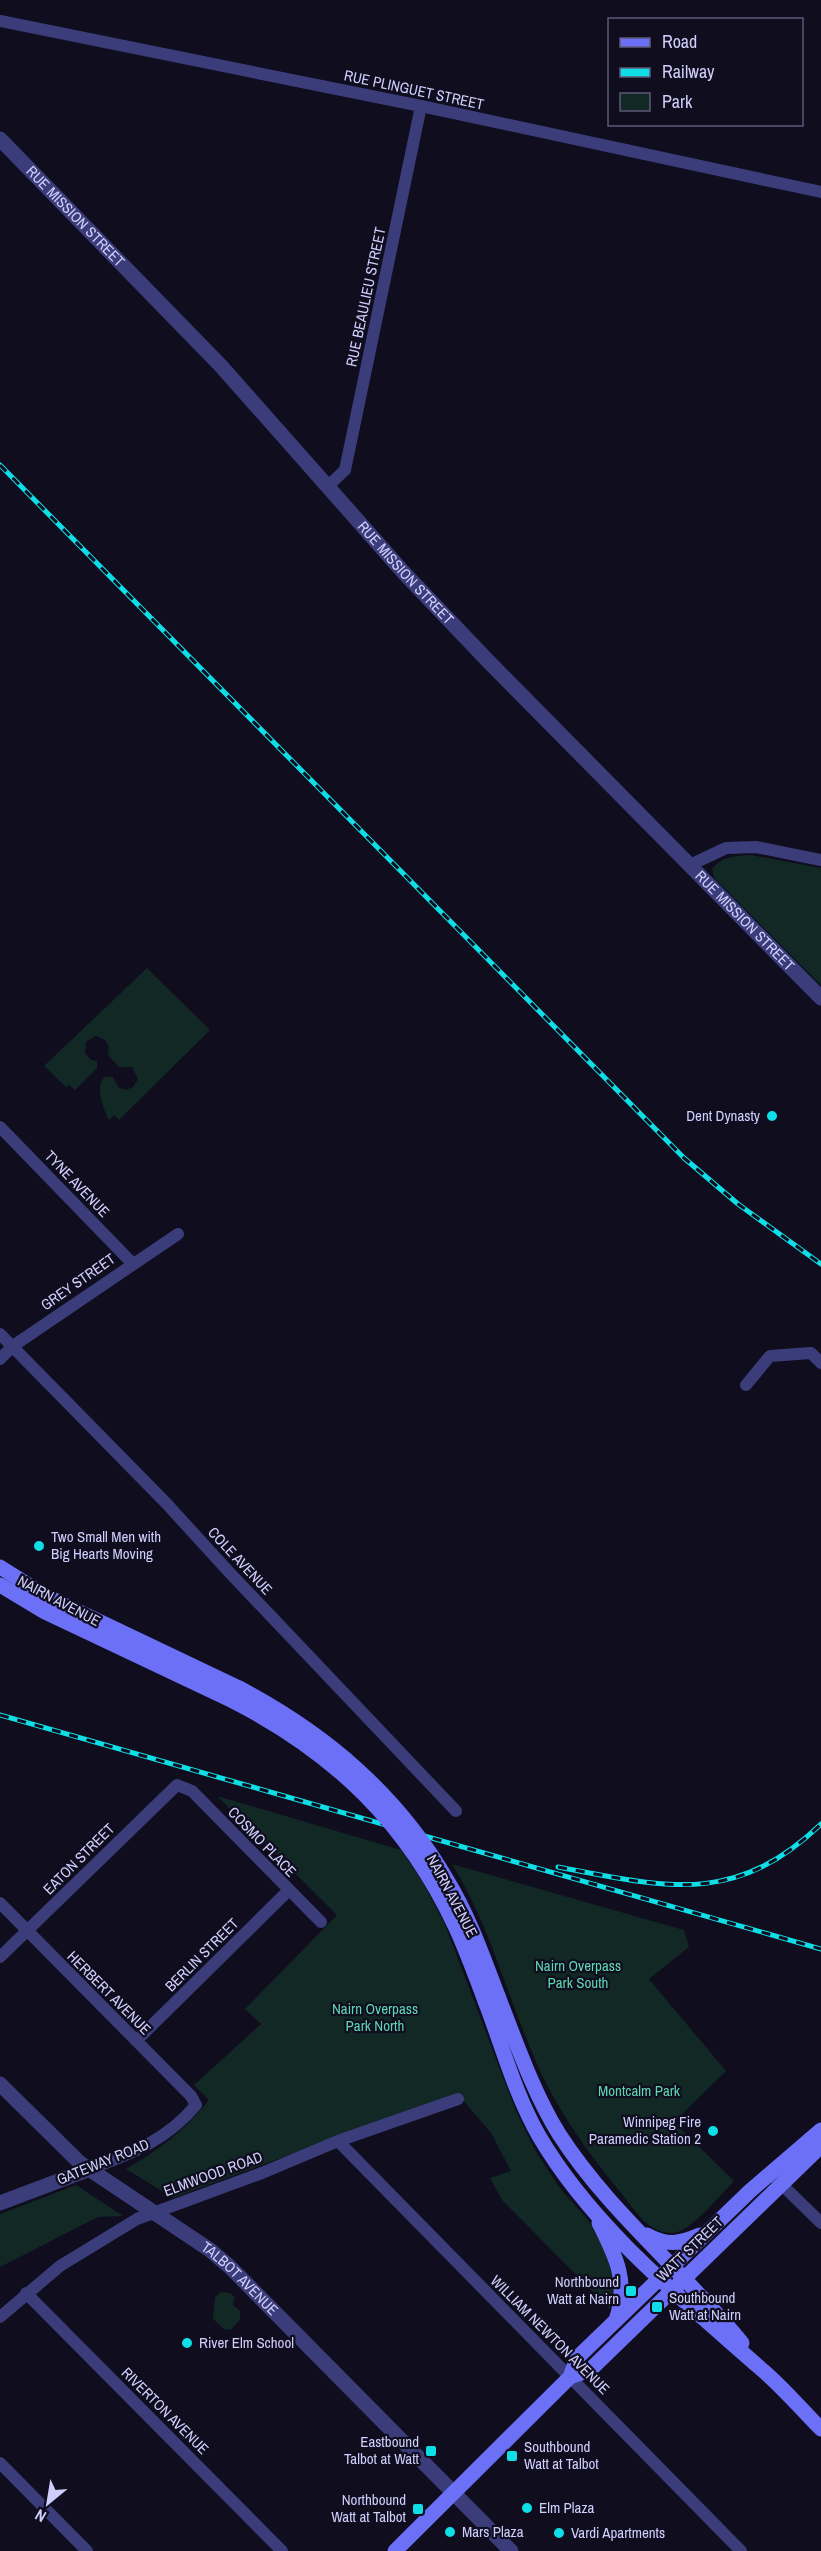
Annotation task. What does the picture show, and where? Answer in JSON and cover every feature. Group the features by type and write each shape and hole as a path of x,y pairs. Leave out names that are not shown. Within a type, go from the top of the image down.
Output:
{"main road":[{"name":"NAIRN AVENUE","path":"0,1567 46,1596 236,1695 315,1749 362,1790 390,1821 436,1888 558,2132 635,2228 685,2279 762,2369 821,2429"},
{"name":"NAIRN AVENUE","path":"0,1585 74,1626 236,1695"},
{"name":"NAIRN AVENUE","path":"492,1999 529,2117 553,2156 593,2210 659,2278 762,2369"},
{"name":"WATT STREET","path":"570,2377 590,2370 673,2291 821,2130"},
{"name":"WATT STREET","path":"394,2551 570,2377 577,2358 672,2265 708,2231 775,2178 821,2146"},
{"path":"593,2210 617,2259 621,2274 623,2290 615,2321"},
{"path":"635,2228 664,2244 684,2242 708,2231"}],"street":[{"name":"RUE PLINGUET STREET","path":"0,21 421,106 821,192"},
{"name":"RUE BEAULIEU STREET","path":"327,487 345,470 421,106"},
{"name":"RUE MISSION STREET","path":"0,139 221,366 327,487 489,662 821,998"},
{"path":"690,865 726,848 756,847 821,860"},
{"name":"TYNE AVENUE","path":"0,1127 132,1263"},
{"name":"GREY STREET","path":"0,1359 13,1346 132,1263 178,1234"},
{"name":"COLE AVENUE","path":"0,1334 166,1503 456,1811"},
{"path":"746,1385 770,1356 811,1353 821,1363"},
{"name":"COSMO PLACE","path":"180,1785 192,1791 321,1922"},
{"name":"EATON STREET","path":"0,1957 172,1788 180,1785"},
{"name":"BERLIN STREET","path":"136,2041 289,1890"},
{"name":"HERBERT AVENUE","path":"0,1903 191,2096 195,2105"},
{"name":"TALBOT AVENUE","path":"0,2084 63,2148 90,2169 210,2250 230,2267 511,2551"},
{"name":"ELMWOOD ROAD","path":"0,2317 26,2293 87,2248 153,2211 262,2173 338,2141 458,2099"},
{"name":"GATEWAY ROAD","path":"0,2203 152,2144 170,2131 195,2105"},
{"name":"WILLIAM NEWTON AVENUE","path":"338,2141 741,2551"},
{"path":"775,2178 821,2223"},
{"name":"RIVERTON AVENUE","path":"26,2293 282,2551"},
{"path":"0,2463 87,2551"}],"green space":[{"path":"751,855 821,868 821,985 714,878 712,869 720,861"},
{"path":"147,968 210,1030 119,1120 114,1115 109,1120 102,1104 101,1081 104,1077 113,1077 118,1087 126,1090 133,1087 138,1079 132,1067 119,1067 108,1055 109,1047 105,1040 96,1036 86,1042 85,1053 91,1060 97,1061 97,1068 75,1090 69,1085 66,1087 44,1066"},
{"name":"Nairn Overpass Park North","path":"217,1796 401,1850 422,1881 444,1922 516,2111 535,2150 559,2187 588,2220 604,2249 614,2281 615,2297 610,2309 502,2200 490,2178 511,2171 491,2133 457,2093 173,2198 126,2169 171,2139 209,2100 194,2085 261,2024 245,2009 337,1915"},
{"name":"Nairn Overpass Park South","path":"452,1864 684,1930 689,1947 649,1979 726,2071 674,2122 734,2181 697,2220 673,2233 656,2230 632,2207 577,2135 541,2073 478,1914"},
{"path":"76,2185 123,2216 98,2217 0,2267 0,2214"},
{"path":"221,2292 230,2293 235,2297 233,2305 240,2311 240,2320 231,2330 224,2329 213,2319 215,2297"}],"railway":[{"path":"0,465 684,1158 738,1204 821,1264"},
{"path":"0,1715 821,1949"},
{"path":"558,1867 666,1884 697,1884 728,1879 758,1869 789,1850 821,1824"}],"place":[{"name":"Dent Dynasty","path":"772,1116"},
{"name":"Two Small Men with Big Hearts Moving","path":"39,1546"},
{"name":"Winnipeg Fire Paramedic Station 2","path":"713,2131"},
{"name":"Northbound Watt at Nairn","path":"631,2291"},
{"name":"Southbound Watt at Nairn","path":"657,2307"},
{"name":"River Elm School","path":"187,2343"},
{"name":"Eastbound Talbot at Watt","path":"431,2451"},
{"name":"Southbound Watt at Talbot","path":"512,2456"},
{"name":"Elm Plaza","path":"527,2508"},
{"name":"Northbound Watt at Talbot","path":"418,2509"},
{"name":"Mars Plaza","path":"450,2532"},
{"name":"Vardi Apartments","path":"559,2533"}],"park label":[{"name":"Montcalm Park","path":"639,2091"}]}
